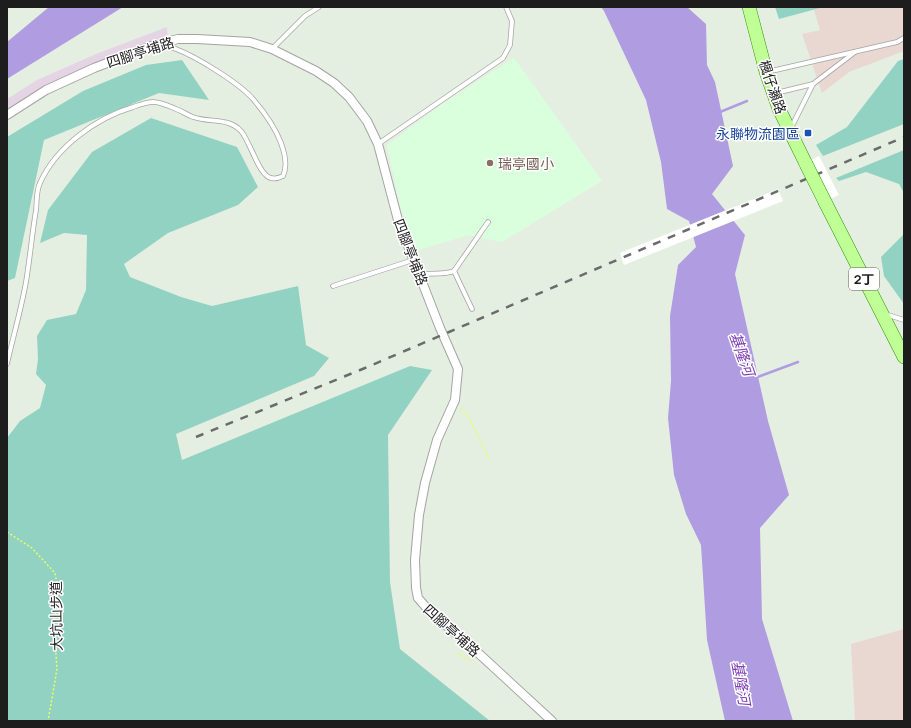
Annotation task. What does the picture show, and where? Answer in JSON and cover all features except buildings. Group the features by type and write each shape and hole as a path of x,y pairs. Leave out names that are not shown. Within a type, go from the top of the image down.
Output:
{"main road":[{"name":"楓仔瀨路","path":"749,7 766,72 779,109 881,313"},
{"name":"2丁","path":"881,313 904,355"}],"street":[{"name":"四腳亭埔路","path":"7,115 46,90 90,69 157,44 178,39 197,38 250,42 272,49 316,71 334,82 349,97 367,121 378,144 398,220 458,369 455,400 437,440 425,483 419,515 415,560 416,588 418,598 431,613 463,639 552,721"}],"lane":[{"path":"272,49 305,16 319,7"},
{"path":"378,144 503,58 510,45 512,21 506,7"},
{"path":"766,72 897,42 904,38"},
{"path":"7,364 26,283 39,184 52,163 89,127 121,110 153,102 181,111 193,117 233,124 245,136 263,173 270,178 277,178 283,176 286,170 284,151 276,130 253,98 214,69 176,49 157,44"},
{"path":"774,94 813,84 856,51"},
{"path":"790,131 813,84"},
{"path":"419,274 451,273 454,271 488,222"},
{"path":"333,286 413,260"},
{"path":"454,271 472,309"},
{"path":"881,313 904,320"}],"path":[{"path":"455,400 469,417 489,459"},
{"name":"大坑山步道","path":"7,532 32,548 55,573 58,590 54,627 57,669 48,721"}],"shaded area":[{"path":"775,7 820,7 820,8 779,19"},
{"path":"813,7 904,7 904,51 849,72 822,93 802,34 820,30"},
{"path":"167,27 168,42 86,71 7,115 7,99 37,80 96,54"},
{"name":"瑞亭國小","path":"514,58 602,181 502,242 469,235 415,251 404,223 387,145 445,102"},
{"path":"904,59 904,124 823,156 816,145 847,127 898,61"},
{"path":"182,60 209,100 159,93 44,140 15,278 7,281 7,137 83,91 146,65"},
{"path":"151,118 237,147 258,187 238,205 168,233 124,264 130,277 181,297 212,306 298,286 306,345 329,358 314,376 176,434 182,460 410,366 432,370 388,435 390,582 400,649 490,721 7,721 7,438 20,421 40,408 46,385 36,374 38,359 37,336 47,320 76,314 86,290 87,235 64,233 40,243 48,210 92,152"},
{"path":"904,150 904,193 899,184 866,172 839,181 836,178"},
{"path":"904,234 904,304 884,276 881,257"},
{"path":"904,629 904,721 855,721 851,644"}],"water":[{"path":"49,7 123,7 7,79 7,42"},
{"name":"基隆河","path":"601,7 687,7 706,24 707,65 715,82 733,166 712,194 745,235 735,274 768,421 789,495 760,528 762,619 793,721 725,721 707,640 701,545 686,514 674,475 668,418 671,381 670,316 678,265 696,247 689,221 667,209 661,162 646,100"}],"pier":[{"path":"819,156 839,195 818,205 799,166"},
{"path":"778,189 783,201 624,265 620,253"}],"waterway":[{"path":"720,112 747,101"},
{"name":"基隆河","path":"755,378 798,362"}],"railway":[{"path":"196,437 365,368 904,137"}],"place":[{"name":"永聯物流園區","path":"808,133"},
{"name":"瑞亭國小","path":"490,163"}]}
